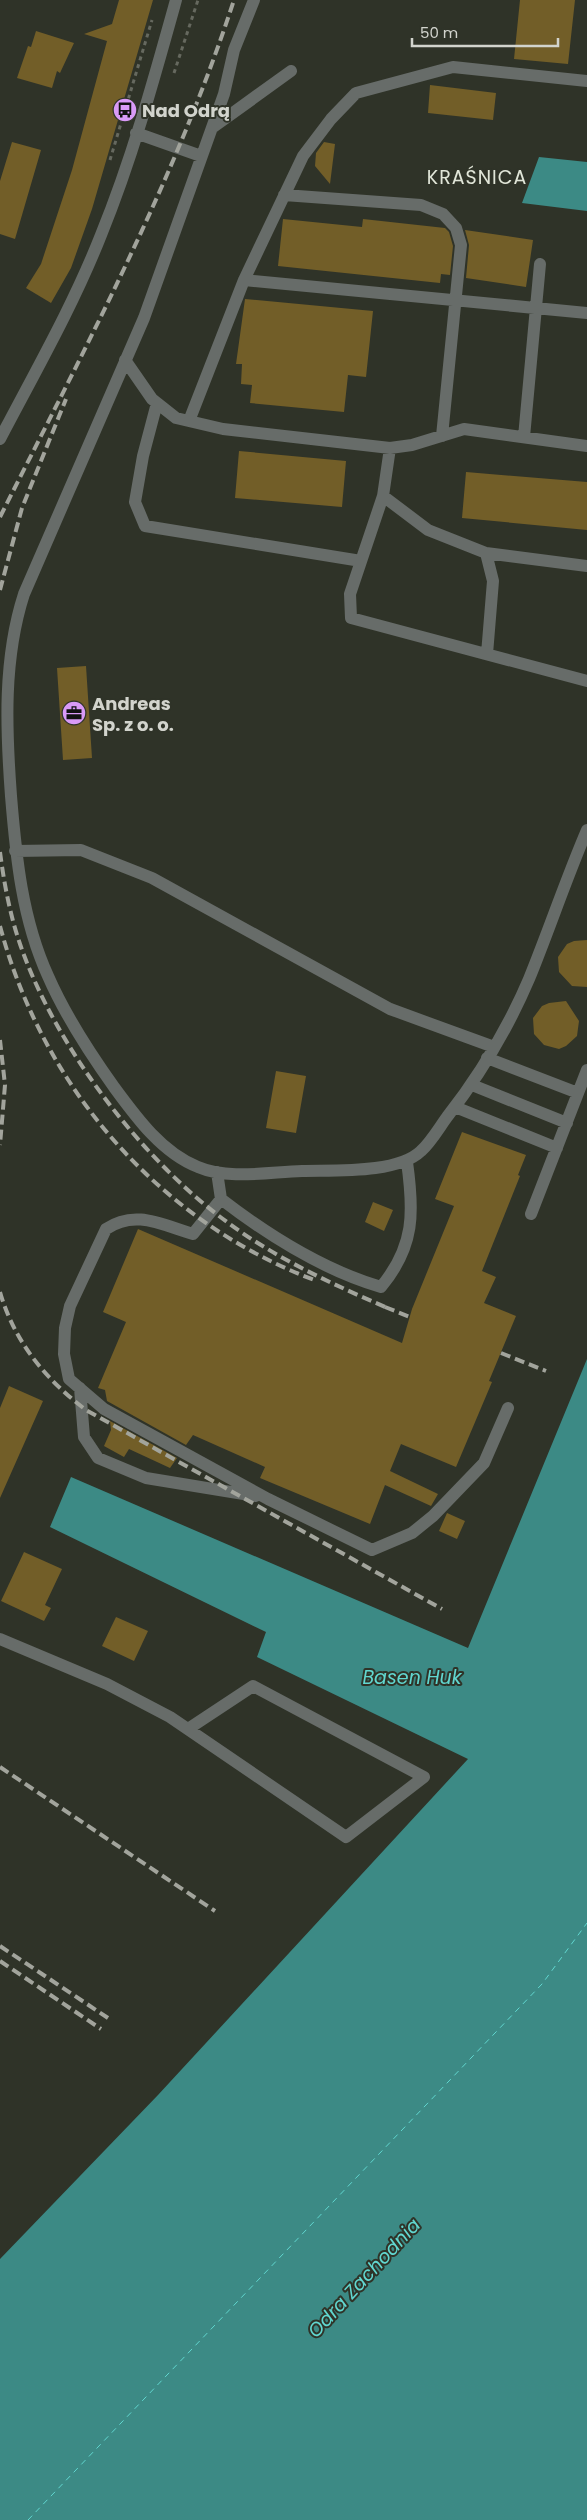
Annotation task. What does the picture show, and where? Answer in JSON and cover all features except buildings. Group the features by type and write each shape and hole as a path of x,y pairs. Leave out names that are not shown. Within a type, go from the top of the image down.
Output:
{"street":[{"path":"0,439 62,320 113,206 176,0"},
{"path":"254,0 234,50 224,94 162,271 24,594 16,628 9,668 8,701 9,770 15,851 21,888 36,946 47,976 82,1039 125,1102 148,1130 184,1161 199,1168 217,1172 343,1170 407,1162 422,1151 472,1085 490,1052 528,980 562,888 587,830"},
{"path":"189,420 244,280 303,156 331,119 356,93 453,67 587,81"},
{"path":"212,128 291,72"},
{"path":"136,133 202,156"},
{"path":"284,195 421,205 443,214 456,228 461,245 442,436"},
{"path":"524,437 540,264"},
{"path":"244,280 587,312"},
{"path":"125,360 152,399 176,418 224,429 390,448 412,445 464,429 587,446"},
{"path":"157,403 143,456 135,502 144,526 361,561"},
{"path":"390,448 383,496 350,594 351,618 587,681"},
{"path":"383,496 428,530 486,553 587,566"},
{"path":"486,553 493,581 488,654"},
{"path":"15,851 82,850 152,878 390,1009 490,1052 578,1093"},
{"path":"531,1214 587,1070"},
{"path":"472,1085 567,1122"},
{"path":"455,1107 557,1148"},
{"path":"217,1172 221,1199 273,1236 350,1278 381,1287 393,1273 407,1242 412,1204 407,1162"},
{"path":"221,1199 193,1234 131,1218 117,1221 106,1229 70,1306 65,1328 64,1354 69,1379 104,1409 268,1498 372,1550 412,1533 433,1516 484,1463 508,1408"},
{"path":"80,1388 84,1436 98,1458 146,1478 268,1498"},
{"path":"0,1638 107,1684 170,1717 188,1730 346,1837 424,1776 253,1686 188,1730"}],"path":[{"path":"174,73 198,0"},
{"path":"109,162 152,18"}],"water":[{"path":"539,157 587,162 587,211 522,203"},
{"path":"587,1359 587,2520 0,2520 0,2259 158,2095 468,1759 257,1657 266,1632 50,1527 71,1477 468,1648"}],"ferry route":[{"path":"28,2520 542,1984 587,1923"}],"railway":[{"path":"0,517 96,327 156,199 210,67 234,0"},
{"path":"0,590 22,508 66,399"},
{"path":"0,852 13,922 35,983 55,1022 78,1060 104,1098 133,1133 163,1166 195,1196 227,1222 285,1259 348,1291 390,1309"},
{"path":"0,926 20,985 46,1042 78,1094 116,1142 159,1186 207,1224 260,1256 317,1281"},
{"path":"0,1040 5,1085 0,1145"},
{"path":"0,1292 14,1327 33,1358 57,1385 86,1410 442,1609"},
{"path":"385,1307 410,1317"},
{"path":"501,1353 546,1371"},
{"path":"0,1767 215,1911"},
{"path":"0,1946 108,2018"},
{"path":"0,1961 101,2029"}],"place":[{"name":"Nad Odrą","path":"125,110"},
{"name":"Andreas Sp. z o. o.","path":"74,713"}],"district":[{"name":"KRAŚNICA","path":"477,177"}],"water label":[{"name":"Basen Huk","path":"412,1677"},
{"name":"Odra Zachodnia","path":"364,2278"}]}
